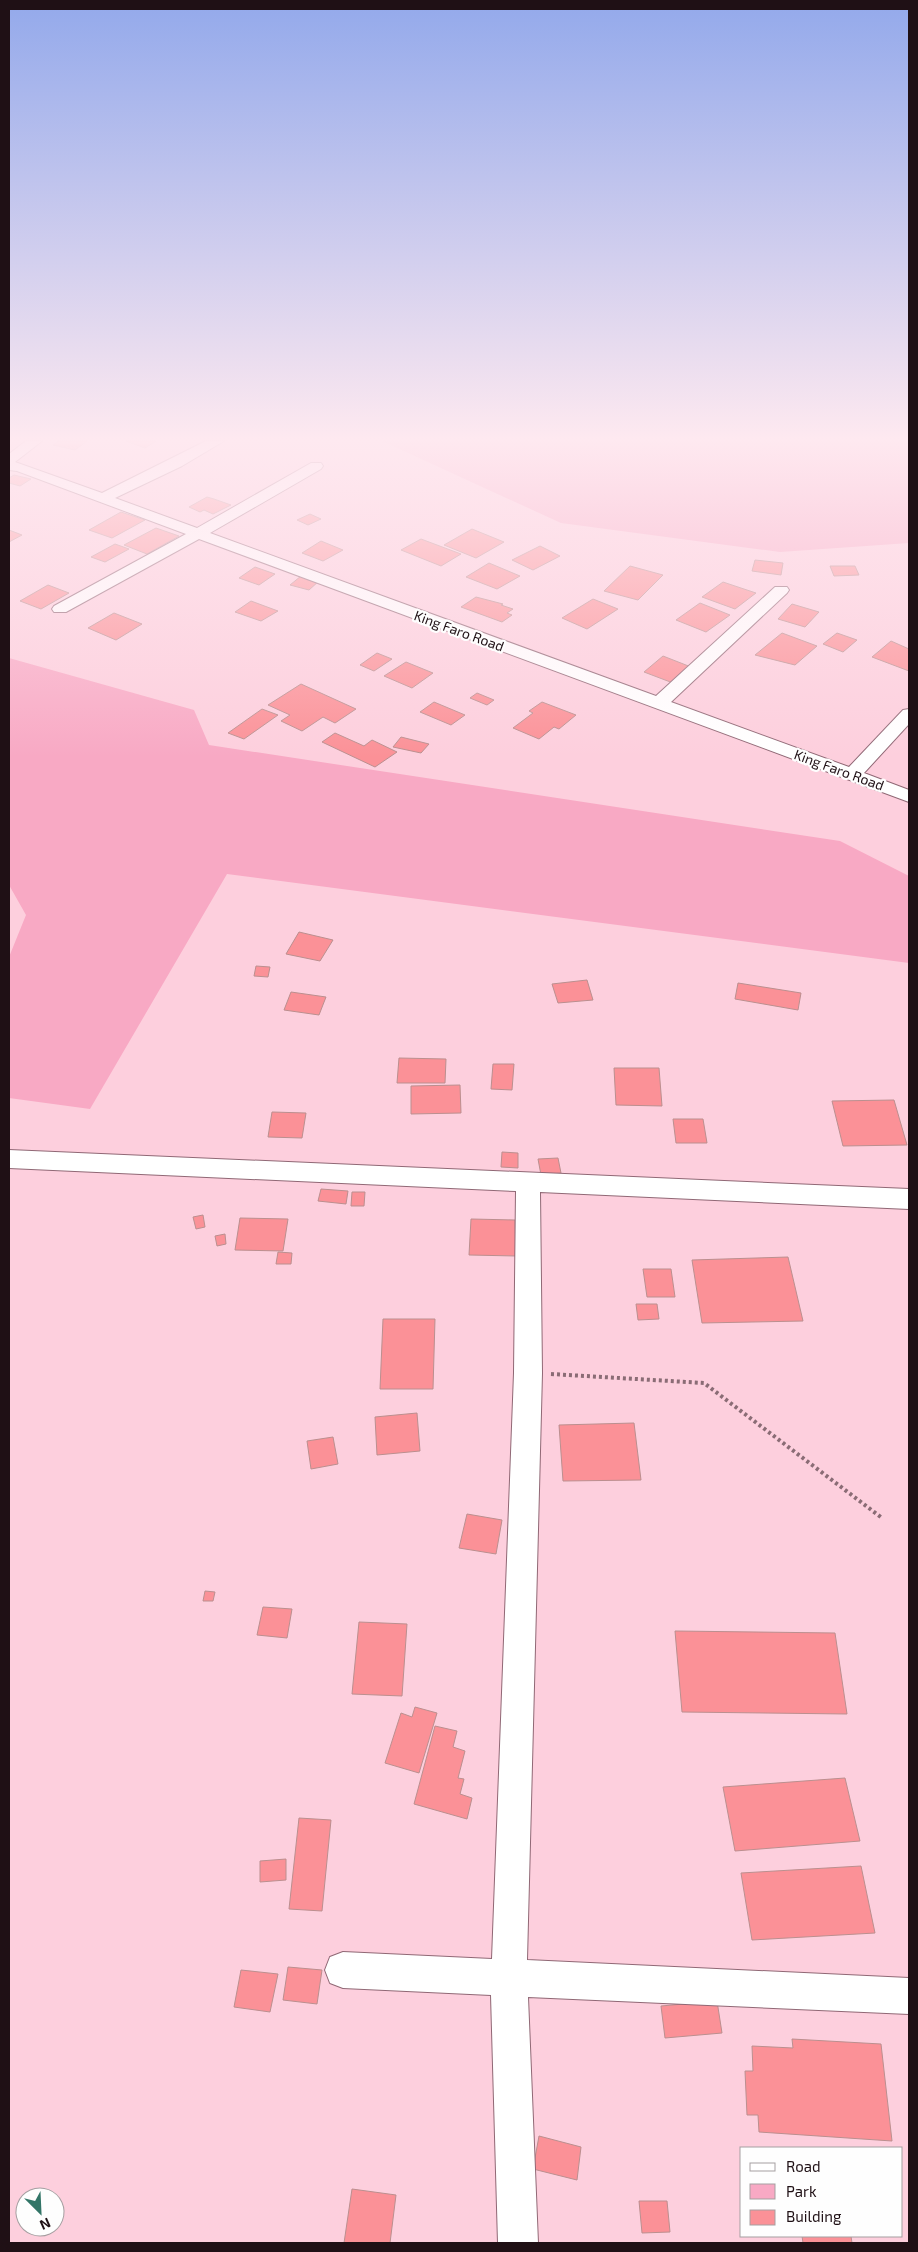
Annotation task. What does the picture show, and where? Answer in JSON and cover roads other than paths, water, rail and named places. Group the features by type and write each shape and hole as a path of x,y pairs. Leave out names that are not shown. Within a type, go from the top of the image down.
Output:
{"street":[{"path":"60,609 176,546"},
{"name":"King Faro Road","path":"231,546 909,796"},
{"path":"658,704 781,590"},
{"path":"852,775 909,714"},
{"path":"9,1159 909,1199"},
{"path":"518,2243 509,1977 528,1373 528,1182"},
{"path":"343,1970 909,1996"}]}
